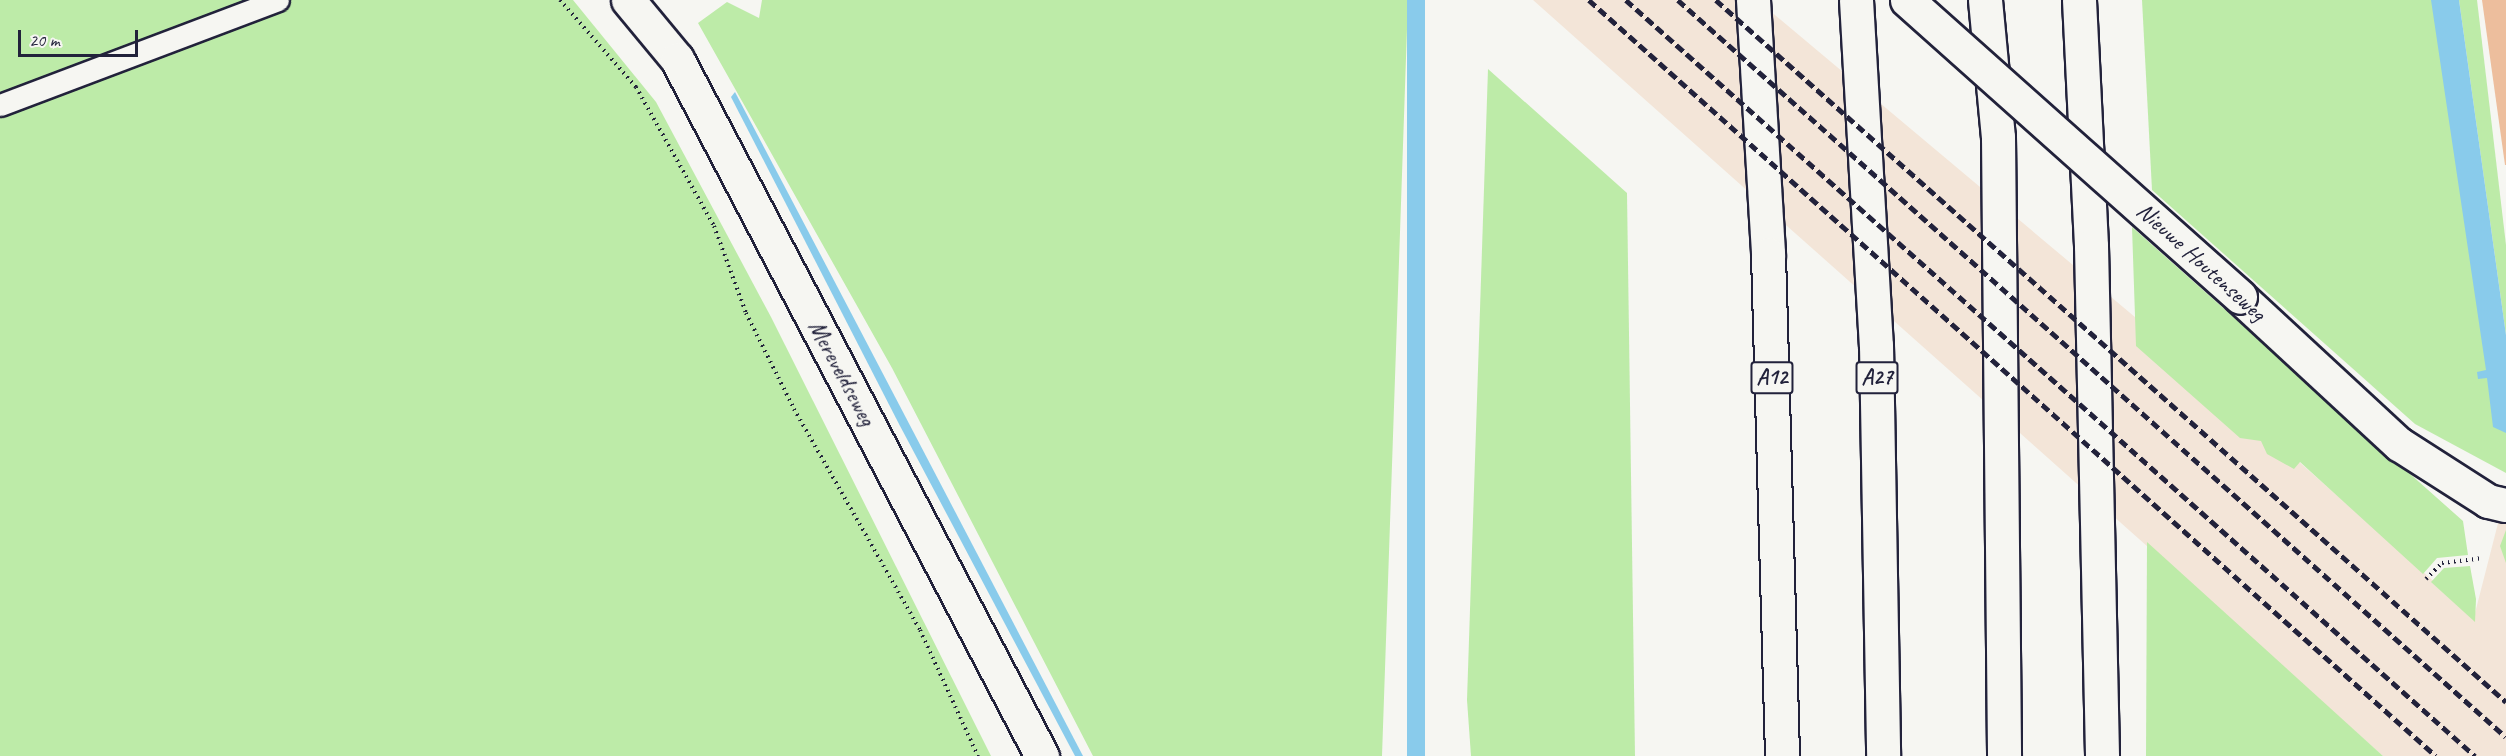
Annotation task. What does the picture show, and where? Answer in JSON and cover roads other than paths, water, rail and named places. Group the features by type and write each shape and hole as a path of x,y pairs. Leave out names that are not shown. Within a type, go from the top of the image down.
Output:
{"main road":[{"name":"Mereveldseweg","path":"628,0 677,58 1042,756"},
{"name":"A12","path":"1753,0 1768,254 1782,756"},
{"name":"A27","path":"1856,0 1876,345 1883,756"},
{"name":"Nieuwe Houtenseweg","path":"1907,0 2240,297 2399,444 2461,486 2506,505"},
{"path":"1986,0 1999,149 2004,756"},
{"path":"2079,0 2091,246 2102,756"}],"lane":[{"path":"0,105 278,0"}],"water":[{"path":"1407,0 1425,0 1425,756 1407,756"},
{"path":"2431,0 2459,0 2506,335 2506,433 2493,427 2487,378 2478,379 2477,372 2486,370"},
{"path":"735,92 1083,756 1075,756 899,424 731,97"}],"railway":[{"path":"1589,0 2436,756"},
{"path":"1626,0 2475,756"},
{"path":"1678,0 2506,737"},
{"path":"1716,0 2506,702"}]}
